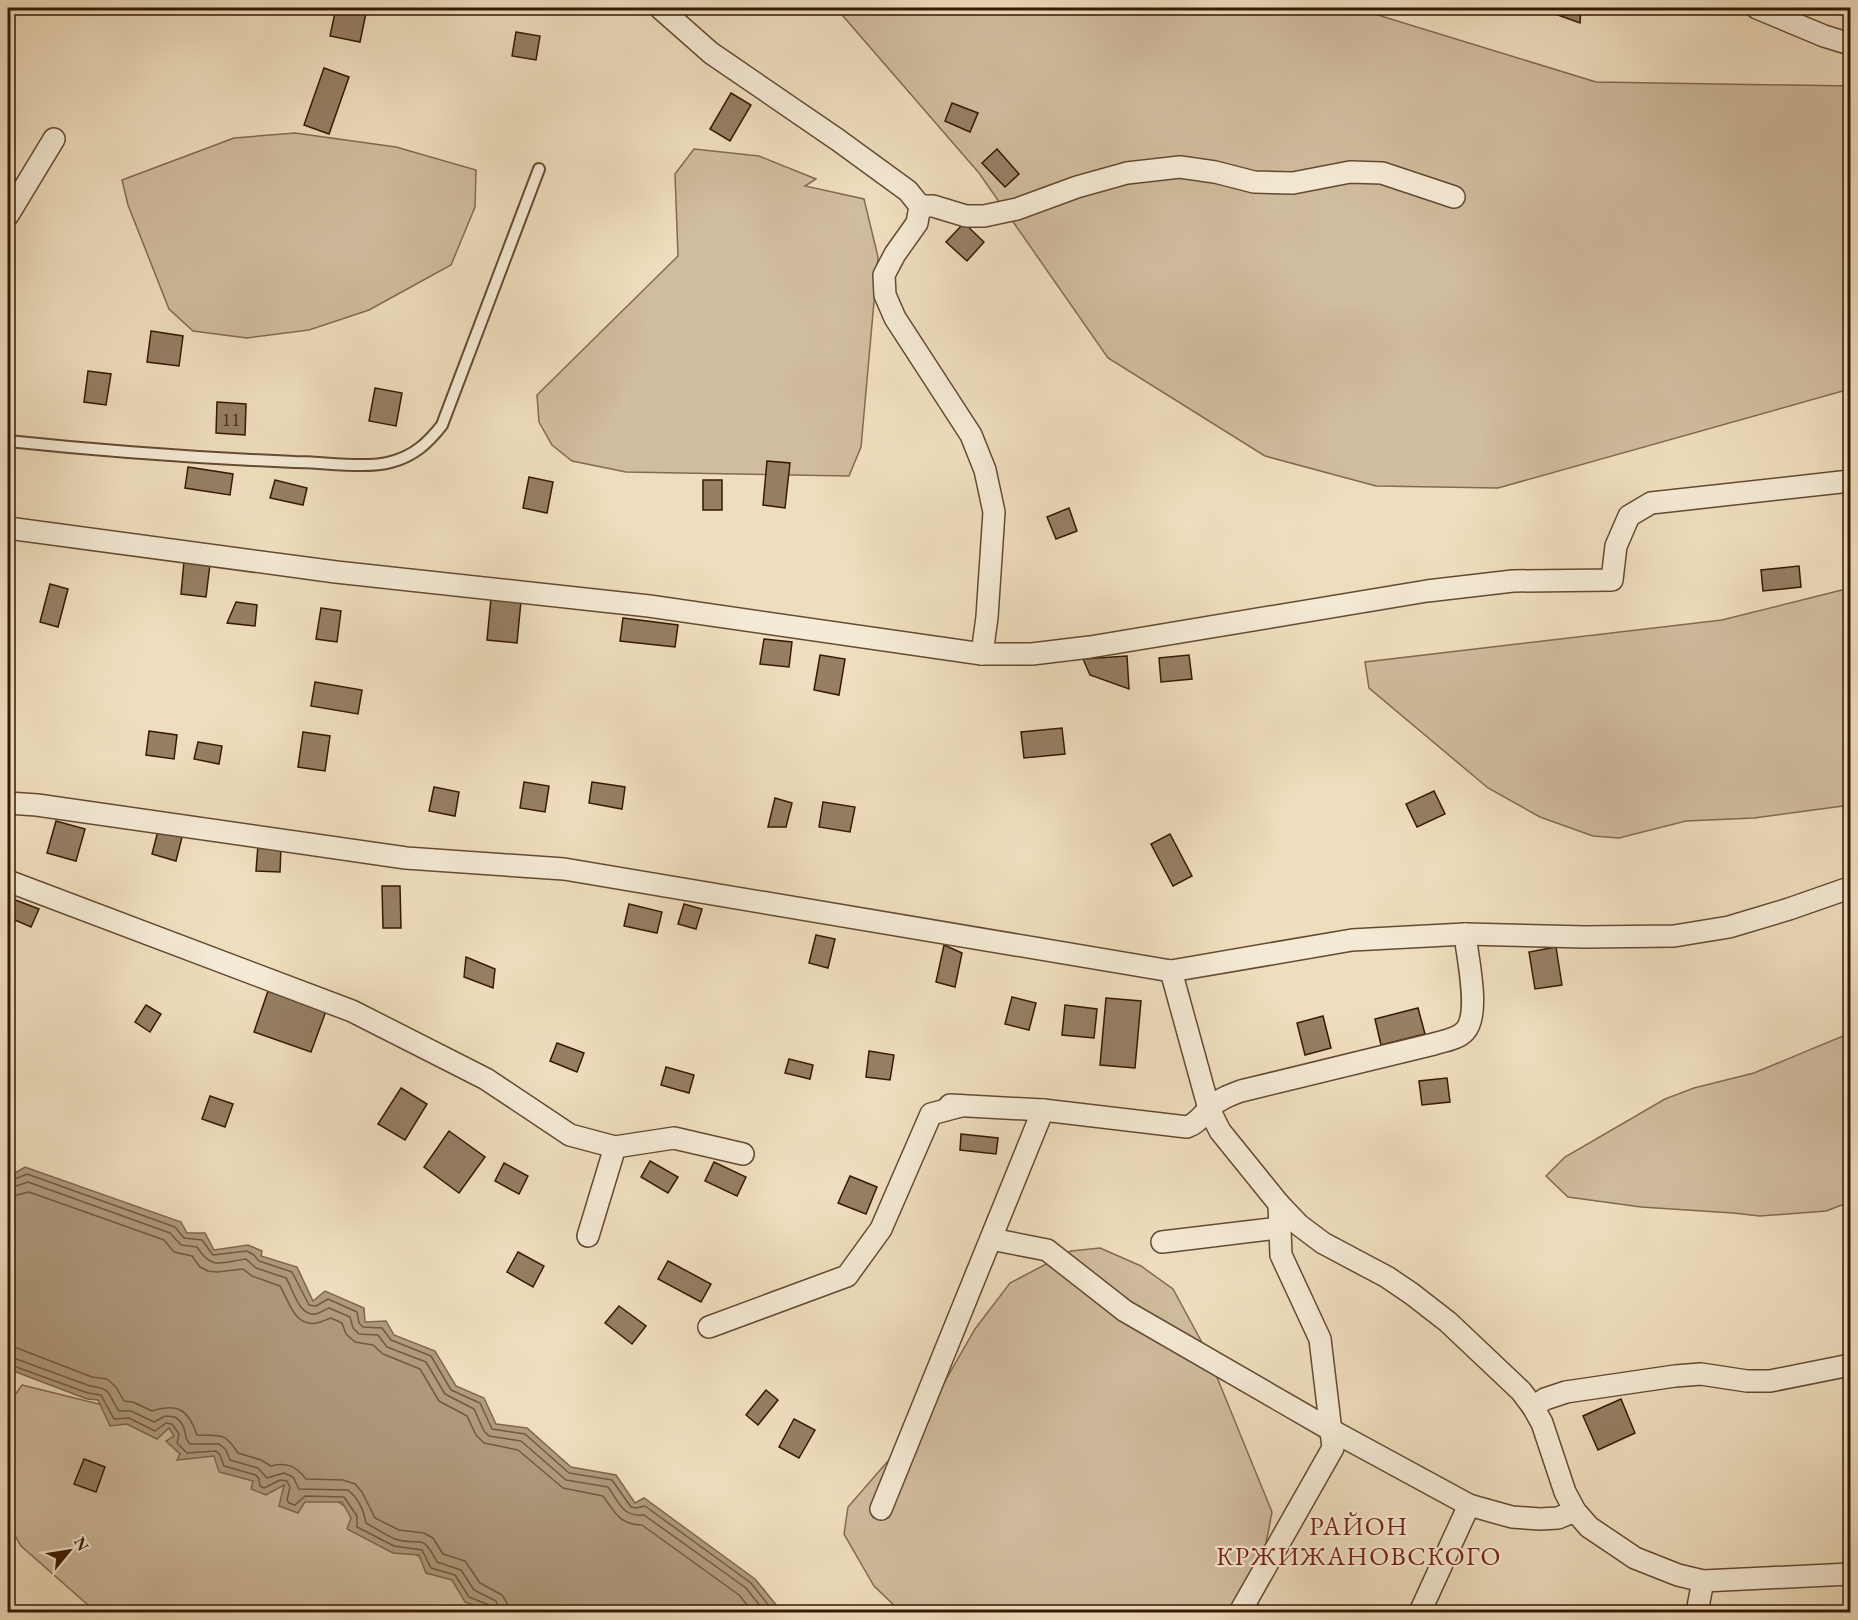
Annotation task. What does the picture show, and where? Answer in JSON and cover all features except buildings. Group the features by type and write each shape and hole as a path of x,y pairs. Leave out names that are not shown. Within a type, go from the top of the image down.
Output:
{"street":[{"path":"660,8 711,53 908,191 920,206 917,223 895,254 884,275 885,295 895,318 971,435 986,470 994,512 987,617 982,654"},
{"path":"1757,8 1824,36 1851,44"},
{"path":"8,215 54,139"},
{"path":"920,206 933,206 966,216 984,216 1017,209 1077,187 1127,173 1180,167 1215,172 1254,182 1293,183 1350,172 1382,173 1454,196"},
{"path":"8,528 336,572 649,606 982,654 1032,654 1090,647 1438,590 1513,581 1612,580 1616,546 1629,516 1651,503 1851,481"},
{"path":"8,802 406,858 564,869 1171,971 1352,940 1465,934 1585,937 1674,936 1729,927 1849,888"},
{"path":"8,881 352,1011 486,1079 570,1134 615,1147 674,1138 743,1154"},
{"path":"709,1327 847,1276 881,1229 931,1114 955,1106 1043,1110 1186,1127 1195,1124 1221,1099 1241,1090 1453,1038 1465,1031 1472,1019 1473,1004 1465,934"},
{"path":"1171,971 1209,1109 1220,1131 1299,1225 1323,1243 1386,1277 1448,1322 1521,1391 1542,1423 1565,1492 1575,1511 1589,1527 1635,1558 1678,1575 1703,1581 1851,1574"},
{"path":"882,1509 1043,1110"},
{"path":"588,1236 615,1147"},
{"path":"1240,1612 1333,1448 1320,1339 1281,1255 1278,1228 1279,1204"},
{"path":"1162,1242 1278,1228"},
{"path":"991,1239 1047,1250 1125,1311 1331,1430 1469,1505 1512,1517 1540,1519 1558,1518 1575,1511"},
{"path":"1533,1407 1545,1399 1566,1392 1675,1376 1701,1374 1747,1382 1770,1381 1851,1365"},
{"path":"1420,1612 1469,1505"},
{"path":"1698,1612 1703,1581"}],"lane":[{"path":"8,441 223,459 374,464 403,459 420,450 442,425 539,169"}],"shaded area":[{"path":"836,8 1355,8 1596,82 1850,86 1850,389 1498,488 1376,486 1265,456 1108,358 979,173"},
{"path":"295,133 396,147 476,170 475,207 451,265 369,310 309,330 247,338 193,331 169,309 128,205 122,180 234,138"},
{"path":"694,149 759,156 816,179 805,186 864,199 878,257 861,447 849,476 626,472 572,461 552,445 539,422 537,395 678,256 675,174"},
{"path":"1850,588 1850,805 1754,818 1686,821 1619,838 1593,836 1540,817 1488,788 1369,688 1365,662 1722,620"},
{"path":"1850,1033 1850,1202 1826,1211 1760,1216 1641,1207 1568,1197 1546,1176 1565,1157 1665,1099 1694,1088 1754,1073"},
{"path":"1100,1248 1141,1266 1173,1289 1205,1348 1272,1512 1263,1559 1246,1582 1262,1612 901,1612 874,1586 844,1534 848,1507 921,1423 975,1329 1010,1283 1071,1251"},
{"path":"22,1385 248,1441 501,1612 96,1612 21,1546 8,1523 8,1405"}],"water":[{"path":"8,1163 15,1173 25,1167 181,1222 187,1233 205,1233 214,1250 248,1245 262,1251 261,1256 297,1267 313,1301 325,1291 364,1308 365,1322 386,1321 394,1335 435,1351 456,1386 484,1398 496,1424 527,1428 571,1467 616,1475 635,1503 644,1498 755,1579 782,1612 493,1612 465,1602 452,1580 426,1573 419,1555 393,1553 347,1529 351,1518 342,1502 305,1502 298,1513 279,1506 284,1485 266,1495 251,1489 253,1481 219,1472 214,1456 177,1460 180,1454 166,1441 174,1436 169,1428 157,1439 127,1424 110,1426 98,1400 87,1399 8,1369"}],"district":[{"name":"РАЙОН КРЖИЖАНОВСКОГО","path":"1359,1541"}]}
